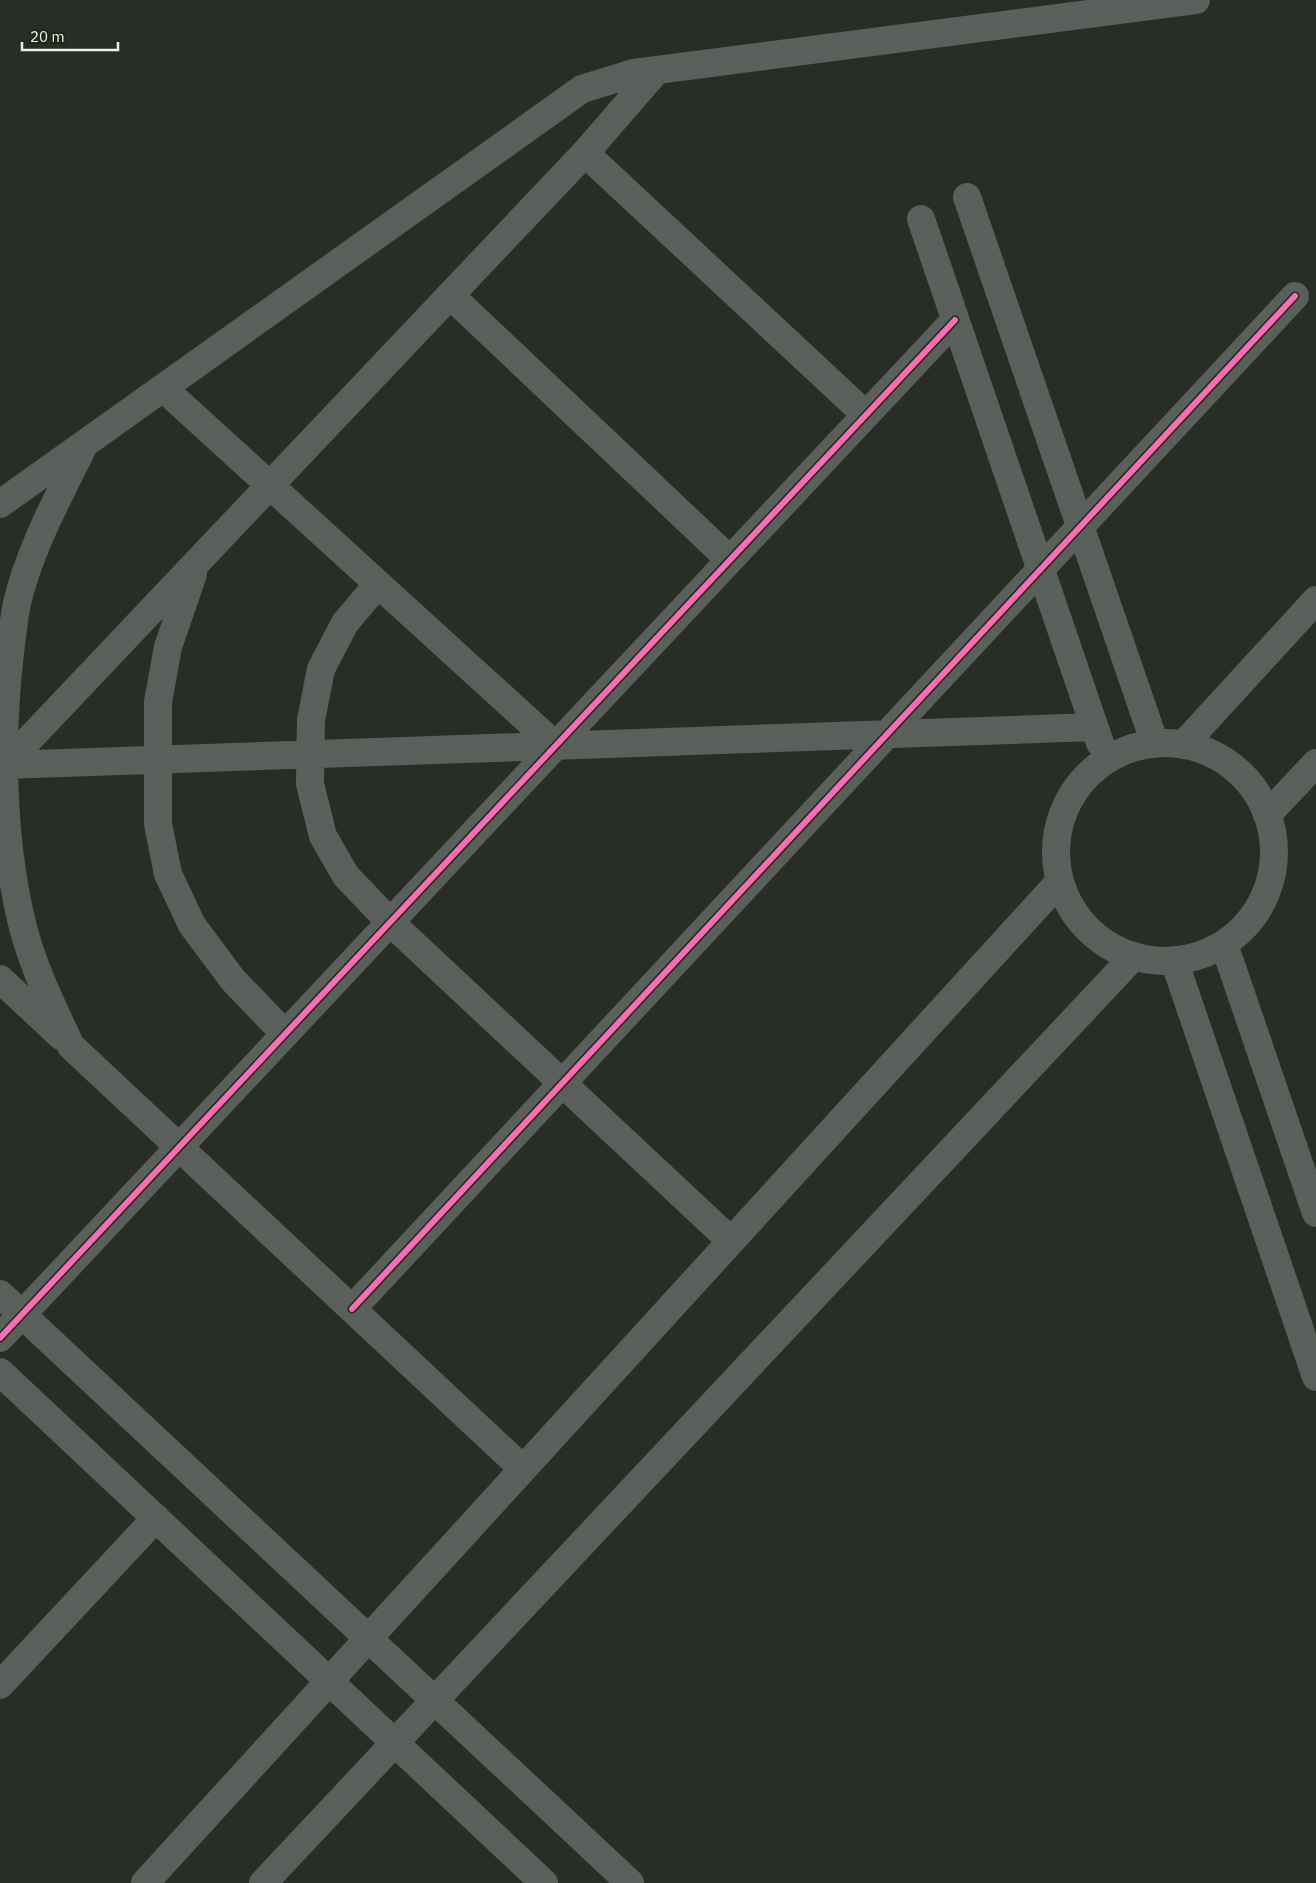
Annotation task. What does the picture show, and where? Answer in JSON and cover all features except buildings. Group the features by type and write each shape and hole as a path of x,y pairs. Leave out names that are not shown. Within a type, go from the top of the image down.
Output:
{"street":[{"path":"0,504 582,89 634,73 1196,0"},
{"path":"2,765 270,486 585,153 657,70"},
{"path":"585,153 866,415"},
{"path":"967,197 1155,744"},
{"path":"921,219 1106,761"},
{"path":"450,295 730,560"},
{"path":"352,1309 1295,296"},
{"path":"0,1338 955,320"},
{"path":"163,388 556,746"},
{"path":"71,1046 45,991 20,916 8,840 2,765 6,681 17,604 38,537 85,444"},
{"path":"199,560 181,604 168,647 158,702 156,760 158,824 161,841 168,874 192,925 233,980 285,1034"},
{"path":"378,584 345,623 321,669 311,720 310,784 323,836 346,876 390,922 731,1241"},
{"path":"1183,745 1316,600"},
{"path":"2,765 1094,726"},
{"path":"1155,744 1183,745 1215,756 1233,767 1248,782 1260,799 1267,815 1273,847 1270,882 1263,901 1252,919 1224,944 1200,956 1158,961 1134,956 1099,939 1083,924 1071,906 1060,880 1056,866 1056,845 1059,823 1067,803 1079,785 1094,769 1131,748 1155,744"},
{"path":"1267,815 1316,763"},
{"path":"145,1883 1060,880"},
{"path":"1224,944 1316,1213"},
{"path":"267,1881 434,1700 1134,956"},
{"path":"1174,960 1316,1377"},
{"path":"0,979 523,1469"},
{"path":"0,1294 630,1883"},
{"path":"0,1372 544,1883"},
{"path":"0,1685 156,1518"}],"cycle path":[{"path":"352,1309 1295,296"},
{"path":"0,1338 955,320"}]}
